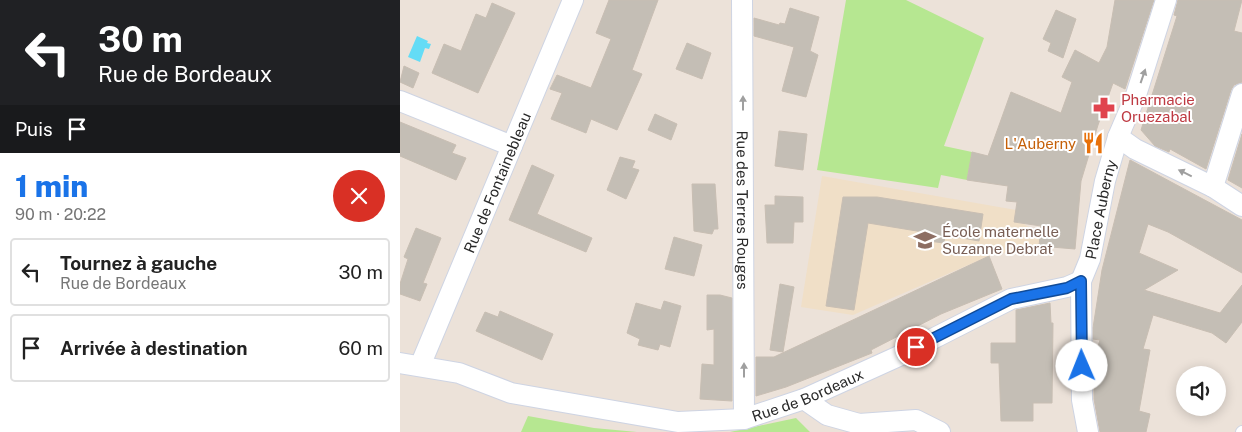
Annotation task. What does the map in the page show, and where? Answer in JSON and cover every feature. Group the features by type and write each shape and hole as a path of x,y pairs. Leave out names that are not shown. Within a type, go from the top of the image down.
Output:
{"street":[{"name":"Rue de Fontainebleau","path":"420,366 573,0"},
{"name":"Rue des Terres Rouges","path":"742,0 744,419"},
{"name":"Place Auberny","path":"1081,281 1090,259 1105,181 1118,137 1136,95 1166,0"},
{"path":"1213,187 1242,94"},
{"path":"400,101 512,146"},
{"path":"1118,137 1135,149 1213,187 1242,206"},
{"path":"1081,281 1082,400 1088,432"},
{"name":"Rue de Bordeaux","path":"400,363 459,373 511,393 678,422 744,419 804,399 899,356 1011,299 1067,288 1081,281"},
{"path":"804,399 827,415 859,424 916,420 940,432"}],"shaded area":[{"name":"École maternelle Suzanne Debrat","path":"822,176 1016,210 1014,222 1024,224 1040,234 1039,246 989,256 853,315 801,307"}],"green space":[{"path":"846,0 906,0 984,38 944,146 972,152 967,180 941,175 938,188 817,170"},
{"path":"528,416 594,428 637,432 521,432"},
{"path":"796,418 810,432 730,432"}],"water":[{"path":"417,36 431,44 429,49 425,48 420,62 408,57"}],"building":[{"path":"609,0 658,0 632,70 642,74 617,130 591,119 586,133 551,119 562,93 550,89 557,75 591,88 611,39 596,33"},
{"path":"1115,0 1154,0 1125,89 1113,83 1098,125 1081,181 1075,249 1039,246 1041,226 1014,222 1017,202 1006,201 1008,186 967,180 972,152 988,156 1011,92 1061,113 1072,82 1062,77 1075,50 1099,63 1107,47"},
{"path":"1178,0 1242,0 1234,31 1242,33 1242,82 1234,85 1231,90 1206,169 1170,149 1169,152 1155,146 1141,130 1177,16 1174,15"},
{"path":"492,3 515,13 478,93 432,73 444,44 461,51 476,14 486,18"},
{"path":"790,8 819,17 810,51 818,55 806,97 782,91 794,47 754,36 754,18 779,25 780,23 785,24"},
{"path":"1056,10 1076,19 1063,58 1048,51 1051,43 1043,39"},
{"path":"687,43 711,53 702,79 676,69"},
{"path":"404,66 419,73 413,88 400,82"},
{"path":"655,114 677,124 671,140 648,130"},
{"path":"400,122 456,145 452,153 466,158 456,180 400,156"},
{"path":"779,131 807,134 803,170 775,166"},
{"path":"1242,134 1242,188 1228,180"},
{"path":"620,157 635,161 632,168 639,170 626,199 607,190"},
{"path":"1130,160 1242,220 1242,273 1168,232 1148,224 1139,253 1178,270 1144,290 1220,313 1242,285 1242,322 1226,343 1212,333 1153,315 1143,349 1150,350 1139,411 1150,414 1146,432 1100,432 1094,399 1094,359 1100,340 1093,339 1093,328 1102,270"},
{"path":"532,165 554,175 537,214 592,238 586,252 509,220"},
{"path":"692,184 715,184 718,229 714,229 712,234 694,231"},
{"path":"775,196 803,197 803,222 794,222 793,243 767,243 765,205 775,205"},
{"path":"843,197 877,197 983,214 979,241 945,235 944,243 928,241 929,233 868,223 854,310 826,306"},
{"path":"416,228 441,238 423,283 427,284 420,301 400,294 400,284 408,259 404,257"},
{"path":"674,237 702,245 694,276 665,269"},
{"path":"989,256 1002,289 941,314 871,350 872,353 786,387 756,396 756,357 774,357"},
{"path":"780,284 794,287 783,352 770,350"},
{"path":"707,295 720,295 732,298 732,401 700,399 702,364 714,365 714,329 707,330"},
{"path":"664,301 681,306 670,347 660,344 658,350 638,345 640,339 627,333 636,303 661,310"},
{"path":"1050,303 1051,323 1053,323 1052,403 1033,403 1033,421 1001,421 999,363 991,363 991,343 1016,343 1016,310"},
{"path":"500,311 553,334 542,360 476,331 485,312 498,317"}],"place":[{"name":"Pharmacie Oruezabal","path":"1104,108"},
{"name":"L'Auberny","path":"1093,143"},
{"name":"École maternelle Suzanne Debrat","path":"925,240"}],"route":[{"path":"916,347 1011,299 1067,288 1081,281 1082,366"}]}
